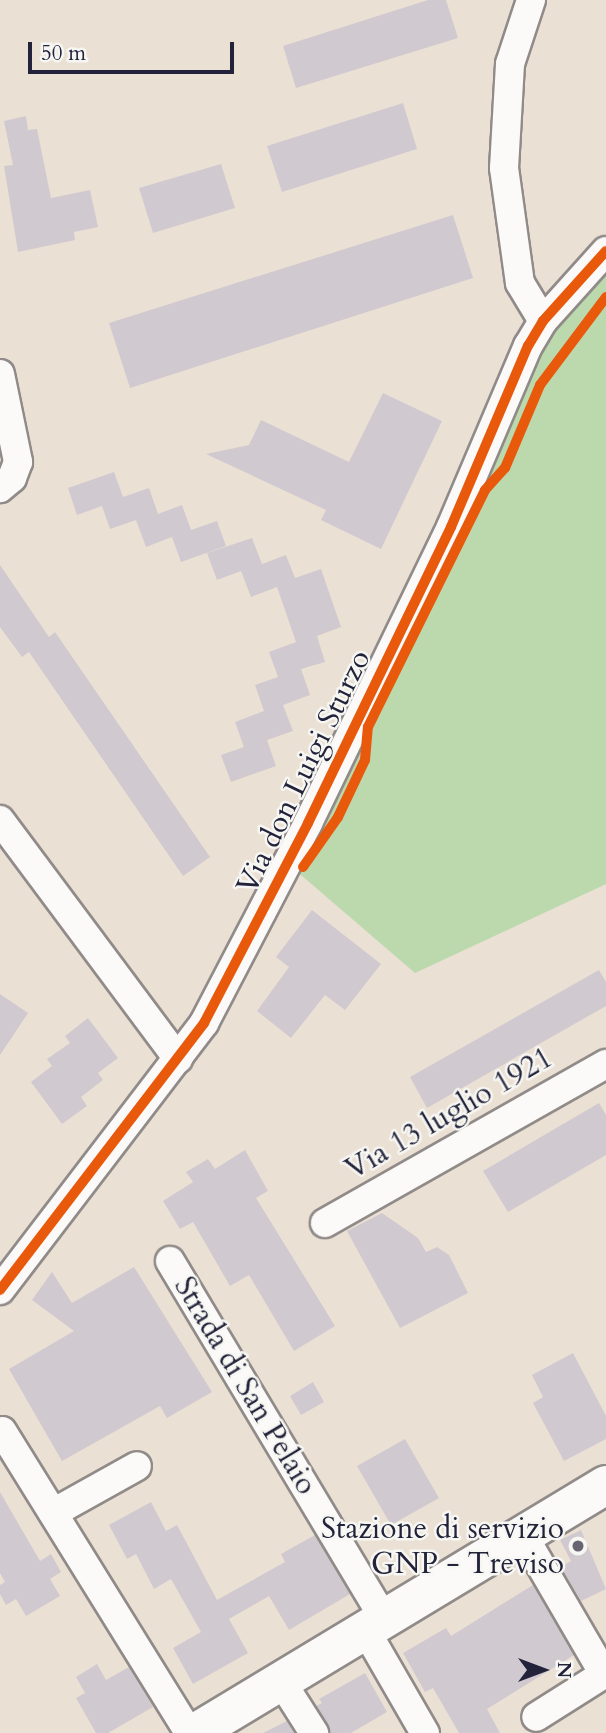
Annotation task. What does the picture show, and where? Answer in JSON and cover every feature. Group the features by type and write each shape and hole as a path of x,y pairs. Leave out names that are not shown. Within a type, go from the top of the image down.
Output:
{"main road":[{"path":"195,1733 523,1535 602,1492"}],"street":[{"path":"531,0 509,64 504,168 520,283 543,321"},
{"name":"Via don Luigi Sturzo","path":"0,1290 204,1023 308,823 451,527 543,321 606,251"},
{"path":"0,374 18,462 6,483"},
{"path":"0,820 178,1059"},
{"name":"Via 13 luglio 1921","path":"325,1223 606,1064"},
{"name":"Strada di San Pelaio","path":"170,1261 375,1625 425,1733"},
{"path":"2,1431 189,1733"},
{"path":"53,1513 137,1466"},
{"path":"523,1535 604,1674 536,1717"},
{"path":"281,1681 314,1733"}],"green space":[{"path":"606,261 606,884 415,973 287,863 528,346"}],"building":[{"path":"428,0 446,0 458,38 296,88 283,46"},
{"path":"403,103 417,149 282,192 267,146"},
{"path":"26,116 28,130 37,129 51,198 90,190 98,227 74,232 75,240 18,252 4,166 13,165 4,121"},
{"path":"221,164 235,208 153,233 139,188"},
{"path":"453,215 473,278 130,388 109,323"},
{"path":"383,393 442,421 381,549 321,520 326,510 206,454 249,445 261,420 349,462"},
{"path":"114,472 123,497 149,488 158,514 182,505 191,530 217,521 226,546 181,562 172,537 146,547 136,520 110,529 102,506 77,515 68,488"},
{"path":"252,538 262,564 286,555 295,578 321,569 341,627 317,636 325,662 301,669 310,695 283,705 293,731 267,740 276,766 231,782 221,755 244,747 235,722 264,711 255,685 278,677 269,652 296,642 277,587 251,597 241,571 217,580 207,553"},
{"path":"0,565 49,637 55,632 210,857 183,876 29,652 22,657 0,627"},
{"path":"312,910 381,964 345,1010 325,995 291,1038 257,1011 289,967 276,957"},
{"path":"599,970 606,982 606,1006 427,1108 410,1077"},
{"path":"0,994 28,1013 0,1055"},
{"path":"88,1018 118,1058 98,1073 103,1080 81,1097 87,1106 62,1124 31,1082 52,1066 47,1059 70,1043 65,1036"},
{"path":"599,1103 606,1115 606,1155 508,1212 483,1171"},
{"path":"245,1150 268,1191 256,1198 335,1326 294,1351 249,1275 230,1286 193,1222 180,1229 163,1201 193,1182 186,1172 208,1159 215,1169"},
{"path":"382,1213 418,1238 426,1252 437,1247 449,1255 468,1293 400,1328 347,1231"},
{"path":"134,1267 212,1392 167,1418 160,1406 62,1461 9,1369 74,1331 32,1300 52,1272 72,1303"},
{"path":"573,1353 606,1416 606,1439 564,1461 533,1403 543,1397 532,1375"},
{"path":"313,1382 324,1402 301,1415 290,1396"},
{"path":"405,1439 439,1498 391,1525 357,1466"},
{"path":"0,1492 40,1561 51,1554 61,1572 50,1579 60,1596 26,1616 16,1599 6,1605 0,1594 0,1585 5,1582 0,1573"},
{"path":"151,1502 166,1531 177,1525 217,1600 285,1562 281,1554 315,1535 350,1594 289,1630 269,1596 229,1619 248,1653 193,1684 173,1648 201,1632 171,1579 154,1589 136,1554 127,1559 109,1525"},
{"path":"581,1530 606,1589 581,1601 561,1567 571,1561 560,1540"},
{"path":"533,1585 574,1655 487,1709 500,1733 459,1733 433,1688 425,1692 403,1653 446,1628 451,1636"},
{"path":"97,1664 106,1680 129,1667 153,1707 108,1733 96,1733 76,1698 85,1693 76,1677"},
{"path":"365,1673 387,1712 351,1733 331,1733 316,1706 322,1703 319,1699"},
{"path":"287,1721 294,1733 263,1733"}],"cycle path":[{"path":"0,1290 204,1023 308,823 451,527 528,346 543,321 606,251"},
{"path":"303,867 338,817 365,760 368,727 485,490 505,468 540,385 606,297"}],"place":[{"name":"Stazione di servizio GNP - Treviso","path":"578,1546"}]}
